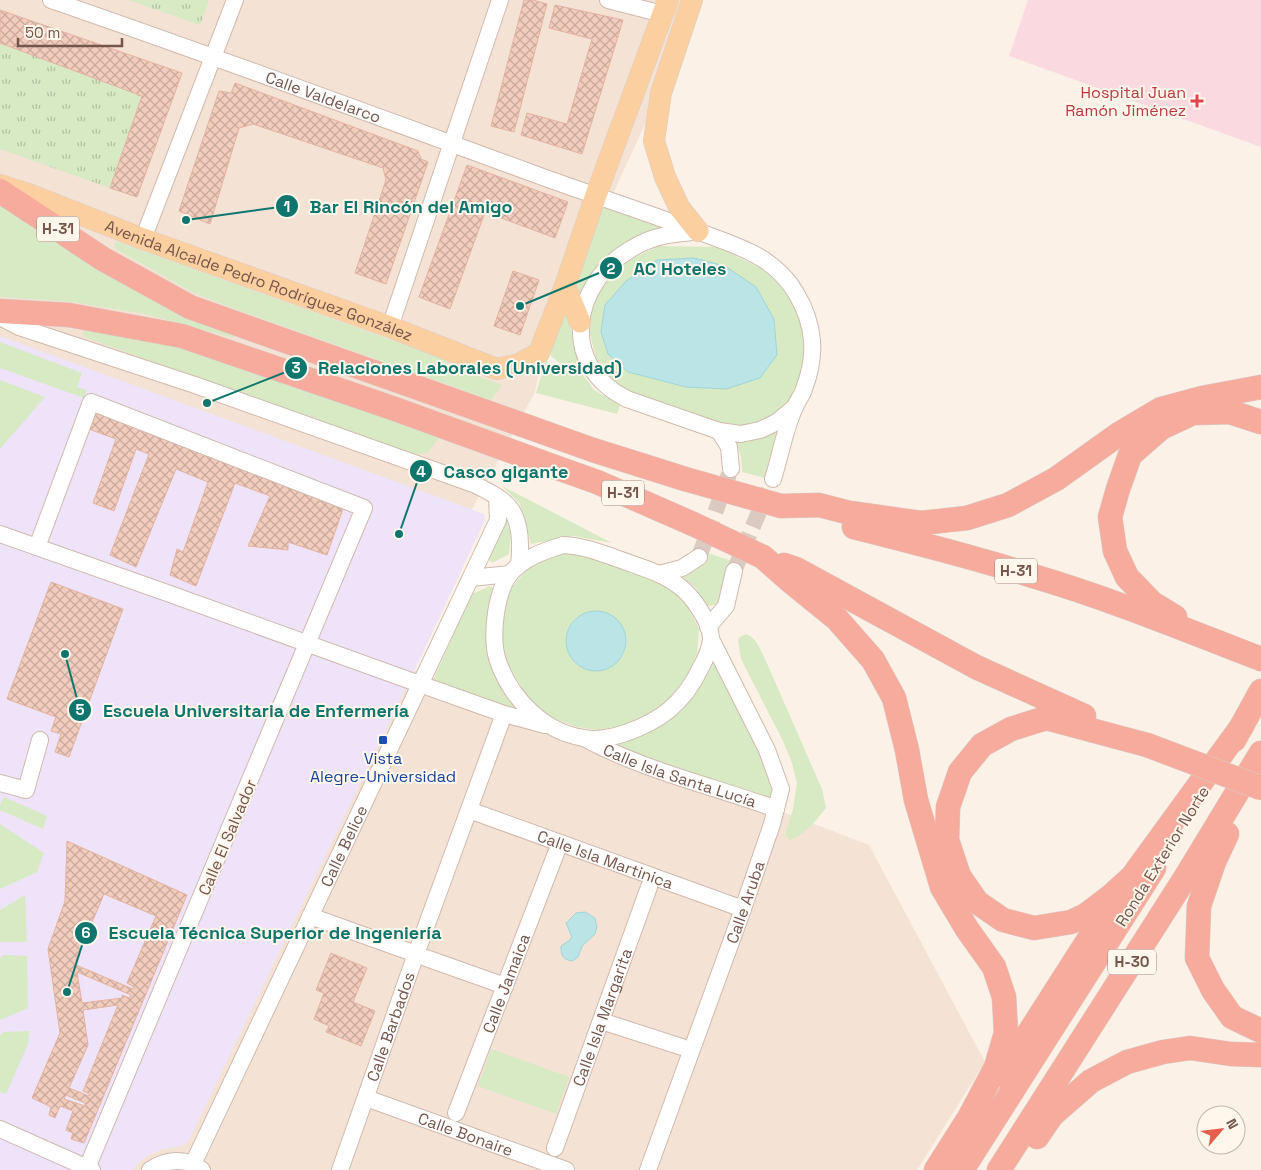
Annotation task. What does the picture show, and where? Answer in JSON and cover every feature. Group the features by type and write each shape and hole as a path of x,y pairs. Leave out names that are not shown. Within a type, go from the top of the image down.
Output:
{"highway":[{"name":"H-31","path":"0,191 103,259 190,307 593,450 685,479 781,506 817,511 1034,576 1106,600 1261,659"},
{"name":"H-31","path":"0,311 69,315 182,336 396,409 597,482 763,557 792,574"},
{"path":"817,511 850,513 921,523 967,518 1008,505 1056,478 1118,434 1161,409 1202,398 1261,387"},
{"path":"1213,640 1152,603 1127,577 1115,551 1110,517 1130,454 1161,428 1193,414 1230,412 1261,422"},
{"path":"792,574 976,667 1147,744"},
{"path":"792,574 837,619 873,660 894,698 907,750 916,800 942,887 994,967 1004,997 1006,1033 996,1068 969,1118 936,1170"},
{"name":"Ronda Exterior Norte","path":"962,1170 1174,838 1261,691"},
{"path":"1132,877 1086,915 1071,922 1034,928 1003,920 977,902 959,876 947,840 948,806 960,772 982,745 1011,729 1046,718 1147,744 1258,769 1214,862 1199,906 1197,958 1213,990 1232,1017 1261,1031"},
{"path":"969,1118 993,1088 1104,913 1242,726"},
{"name":"Ronda Exterior Norte","path":"999,1170 1187,875 1258,769"},
{"path":"1016,1170 1052,1115 1091,1081 1127,1062 1163,1052 1190,1048 1231,1054 1261,1055"}],"main road":[{"path":"692,0 661,93 654,141 665,177 679,207 698,231"},
{"path":"580,322 565,286 659,6"},
{"name":"Avenida Alcalde Pedro Rodríguez González","path":"0,185 497,369 519,364 538,353 565,286"}],"street":[{"name":"Calle Valdelarco","path":"51,0 213,56 562,184 698,231 751,252 768,262 783,275 795,291 811,331 814,351 810,372 795,407 773,479"},
{"path":"143,239 236,0"},
{"path":"390,328 500,0"},
{"path":"608,0 659,6"},
{"path":"698,231 663,235 631,249 616,259 602,273 592,288 580,322 584,353 591,369 604,385 614,393 719,432 741,434 760,430 777,422 795,407"},
{"path":"0,316 19,327 195,385 476,485 497,497 510,507 518,525 521,548 515,570 502,588 494,623 498,661 516,696 546,725"},
{"name":"Calle El Salvador","path":"37,547 62,472 91,402 364,508 90,1169"},
{"path":"719,432 729,447 731,469"},
{"name":"Calle Belice","path":"197,1167 310,916 498,520 497,497"},
{"path":"0,534 504,714 546,725"},
{"name":"Calle Aruba","path":"515,570 544,551 562,545 578,546 659,574 680,586 696,604 767,750 781,789 743,909 648,1170"},
{"path":"659,574 682,568 699,557"},
{"path":"471,578 515,570"},
{"path":"585,739 604,737 639,728 657,719 670,709 694,682 704,661 710,633 726,606 734,570"},
{"name":"Calle Barbados","path":"340,1170 421,956 469,810 504,714"},
{"name":"Calle Isla Santa Lucía","path":"546,725 668,773 776,809"},
{"path":"0,783 26,790 40,740"},
{"name":"Calle Isla Martinica","path":"469,810 743,909"},
{"name":"Calle Jamaica","path":"456,1113 556,853"},
{"name":"Calle Isla Margarita","path":"555,1148 649,887"},
{"path":"310,916 505,986"},
{"path":"601,1021 682,1047"},
{"name":"Calle Bonaire","path":"366,1098 566,1170"},
{"path":"0,1129 90,1169"},
{"path":"150,1170 159,1164 170,1161 182,1161 197,1167"}],"shaded area":[{"path":"0,0 702,0 544,344 535,392 471,511 411,669 869,845 985,1062 917,1170 0,1170"},
{"name":"Hospital Juan Ramón Jiménez","path":"1028,0 1261,0 1261,147 1009,56"},
{"path":"0,336 484,514 485,520 189,1140 184,1145 160,1150 148,1156 139,1162 133,1170 0,1170"}],"green space":[{"path":"128,0 209,0 200,25"},
{"path":"0,43 142,96 110,188 0,149"},
{"path":"0,201 235,334 234,338 145,314 73,302 0,297"},
{"path":"602,205 664,229 635,238 611,254 592,275 578,301 575,283"},
{"path":"115,242 447,360 449,366 502,385 491,400 232,308 192,292 116,249 114,246"},
{"path":"659,246 717,247 770,272 799,309 807,351 795,396 769,419 742,427 716,423 619,388 597,363 588,325 598,291 627,261","holes":["601,332 760,378 726,389 686,387 628,372 608,354"]},
{"path":"564,312 568,317 578,359 585,368 561,364 551,356 550,347"},
{"path":"87,330 179,346 227,361 439,438 427,453 409,453 84,337 82,333"},
{"path":"0,342 82,373 77,387 87,390 84,398 0,368"},
{"path":"546,360 556,371 583,375 594,390 620,405 617,414 536,393"},
{"path":"0,380 45,397 0,449"},
{"path":"786,425 765,478 742,472 741,457 736,440"},
{"path":"502,486 612,543 573,536 531,544 520,504"},
{"path":"506,520 511,534 509,554 491,562 488,558"},
{"path":"562,552 582,554 646,575 672,591 688,607 699,629 697,654 685,683 660,711 631,724 599,730 576,727 548,716 526,695 504,657 501,619 511,588 530,566","holes":["592,611 603,612 612,617 624,632 626,641 625,651 621,659 609,668 592,670 583,668 574,662 567,650 566,637 568,630 575,619 581,615"]},
{"path":"708,553 732,561 719,604 708,606 696,588 684,578 685,574 700,567"},
{"path":"490,586 494,589 487,617 486,636 504,689 516,709 511,710 433,680 472,594"},
{"path":"746,634 755,641 761,651 822,789 826,808 810,827 790,840 785,835 793,809 797,783 792,763 783,741 741,659 738,640"},
{"path":"716,661 774,782 772,803 691,775 614,744 653,730 668,722 691,698"},
{"path":"4,797 47,816 43,829 0,810"},
{"path":"0,824 44,853 37,872 0,889"},
{"path":"25,895 27,942 0,942 0,910"},
{"path":"3,955 27,956 28,1008 0,1020 0,959"},
{"path":"29,1031 28,1044 6,1094 0,1092 0,1036 3,1032"},
{"path":"491,1049 569,1077 556,1114 478,1086"}],"water":[{"path":"694,258 725,266 756,287 774,319 777,355 760,378 726,389 686,387 628,372 608,354 601,332 605,305 626,281 657,260"},
{"path":"590,611 602,611 613,616 621,624 626,635 624,653 613,666 602,671 590,671 579,666 571,658 566,647 566,635 571,624 579,616"},
{"path":"585,912 595,918 597,927 595,934 582,946 578,957 572,961 566,959 562,954 561,946 572,937 566,923 576,913"}],"building":[{"path":"524,0 533,0 547,4 514,132 491,126"},
{"path":"555,5 623,20 582,154 521,135 527,113 567,124 592,39 549,28"},
{"path":"0,10 182,73 137,197 110,188 142,96 0,43"},
{"path":"235,83 418,151 421,159 428,162 386,284 355,273 386,180 383,168 253,124 239,128 210,224 179,211 219,91 231,93"},
{"path":"467,165 568,202 555,238 485,212 450,309 419,297"},
{"path":"513,271 539,280 520,335 494,326"},
{"path":"92,412 345,503 327,555 288,542 288,550 248,546 270,496 235,483 196,586 170,575 177,549 183,552 208,482 176,469 136,567 110,555 149,454 136,449 114,511 93,503 116,439 86,428"},
{"path":"51,582 123,609 69,757 55,752 61,734 51,731 56,717 7,699"},
{"path":"67,841 187,895 84,1143 71,1139 73,1133 66,1130 73,1111 60,1106 55,1118 49,1115 51,1107 32,1098 60,1033 48,949 65,901","holes":["104,894 156,916 127,983 134,987 133,989 76,965 76,960","77,972 131,995 129,998 122,995 122,998 82,1003","118,1005 83,1091 90,1094 89,1096 69,1088 88,1045 83,1010","66,1095 85,1103 85,1106 64,1099"]},
{"path":"331,953 367,968 353,1002 375,1011 361,1046 326,1032 329,1026 314,1019 324,993 316,990"}],"tunnel":[{"path":"699,557 731,469"},
{"path":"734,571 773,479"}],"place":[{"name":"Hospital Juan Ramón Jiménez","path":"1197,101"},
{"name":"Bar El Rincón del Amigo","path":"186,220"},
{"name":"AC Hoteles","path":"520,306"},
{"name":"Relaciones Laborales (Universidad)","path":"207,403"},
{"name":"Casco gigante","path":"399,534"},
{"name":"Escuela Universitaria de Enfermería","path":"65,654"},
{"name":"Vista Alegre-Universidad","path":"383,740"},
{"name":"Escuela Técnica Superior de Ingeniería","path":"67,992"}]}
